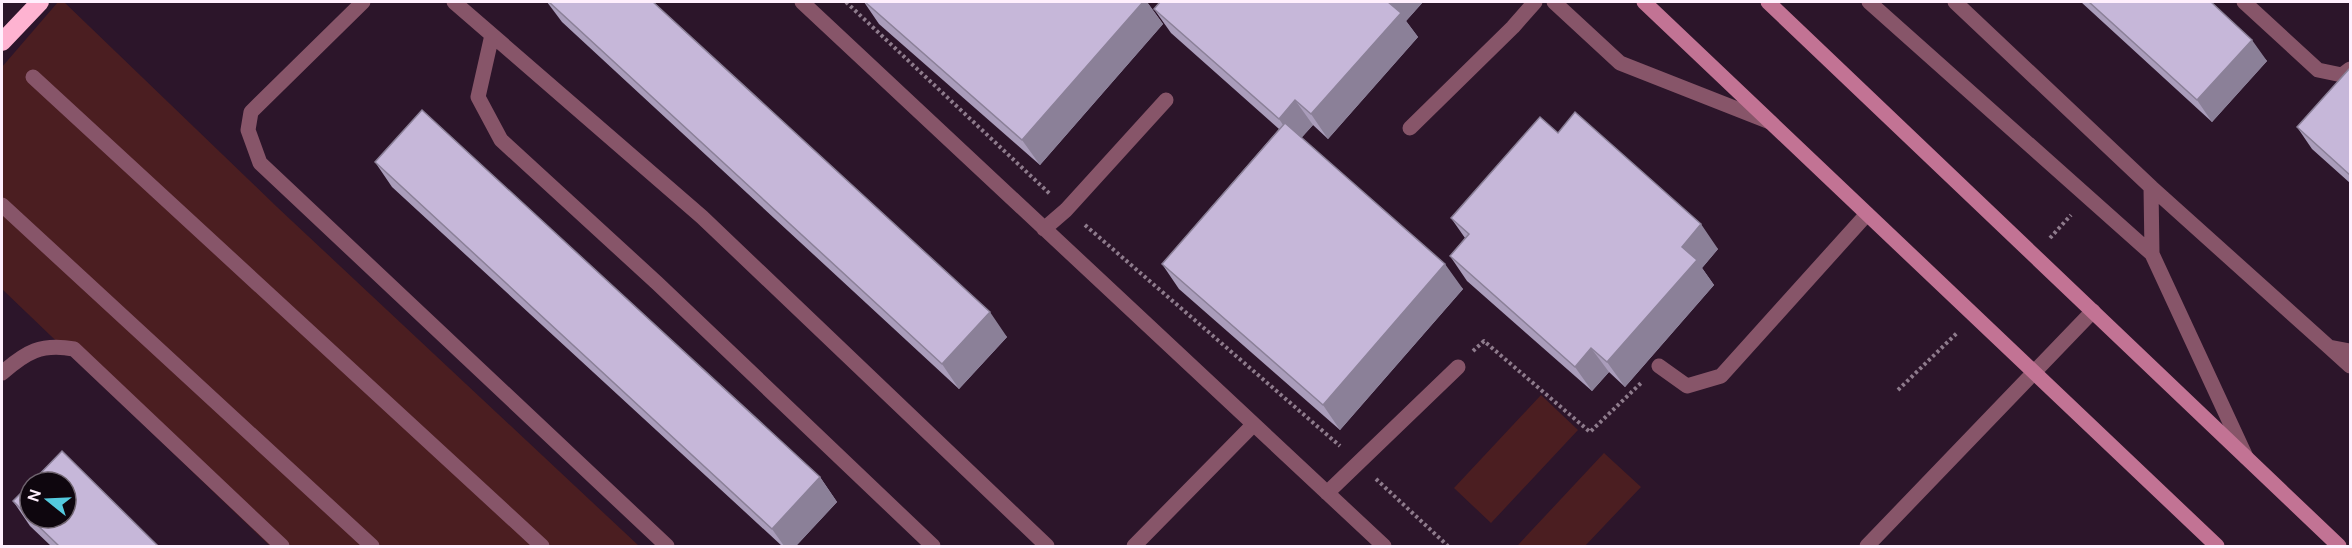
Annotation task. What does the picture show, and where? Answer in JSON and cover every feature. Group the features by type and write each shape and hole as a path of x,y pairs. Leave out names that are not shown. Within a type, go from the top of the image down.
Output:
{"highway":[{"path":"2,42 40,2"}],"street":[{"path":"363,2 251,112 248,130 260,163 667,546"},
{"path":"454,2 702,217 1047,546"},
{"path":"802,2 1384,546"},
{"path":"1410,128 1513,27 1535,2"},
{"path":"1554,2 1620,63 1771,123"},
{"path":"1644,2 2217,546"},
{"path":"1768,2 2339,546"},
{"path":"1869,2 2152,254 2246,458"},
{"path":"1955,2 2151,187 2350,366"},
{"path":"2244,2 2318,70 2342,75 2350,69"},
{"path":"492,35 478,98 501,140 657,283 933,546"},
{"path":"33,77 542,546"},
{"path":"1044,229 1066,210 1166,100"},
{"path":"2151,187 2152,254"},
{"path":"2,205 372,546"},
{"path":"1659,366 1687,386 1721,375 1867,214"},
{"path":"1867,546 2092,311"},
{"path":"2,373 31,351 54,345 74,349 282,546"},
{"path":"2329,347 2350,351"},
{"path":"1327,494 1458,367"},
{"path":"1134,546 1253,424"}],"path":[{"path":"846,2 1066,210 1359,463 1448,546"},
{"path":"2034,256 2088,196"},
{"path":"1898,390 1974,316"},
{"path":"1458,367 1484,340 1590,432 1659,366"}],"shaded area":[{"path":"58,2 64,2 277,207 639,546 270,546 2,289 2,67"},
{"path":"1541,395 1578,430 1491,523 1454,488"},
{"path":"1604,453 1641,487 1585,546 1518,545"}],"building":[{"path":"549,2 653,2 990,312 942,364"},
{"path":"865,2 1143,2 1022,140"},
{"path":"1160,2 1388,2 1401,13 1311,114 1295,100 1279,119 1154,9"},
{"path":"2089,2 2211,2 2252,40 2197,100"},
{"path":"2350,68 2350,175 2297,127"},
{"path":"422,110 820,477 772,529 375,162"},
{"path":"1575,112 1701,224 1682,247 1697,260 1607,362 1591,348 1575,367 1450,256 1469,234 1451,218 1540,117 1558,133"},
{"path":"1285,123 1445,264 1323,405 1162,264"},
{"path":"62,451 158,546 59,546 42,530 78,530 78,470 44,470"},
{"path":"18,496 18,506 13,501"}]}
